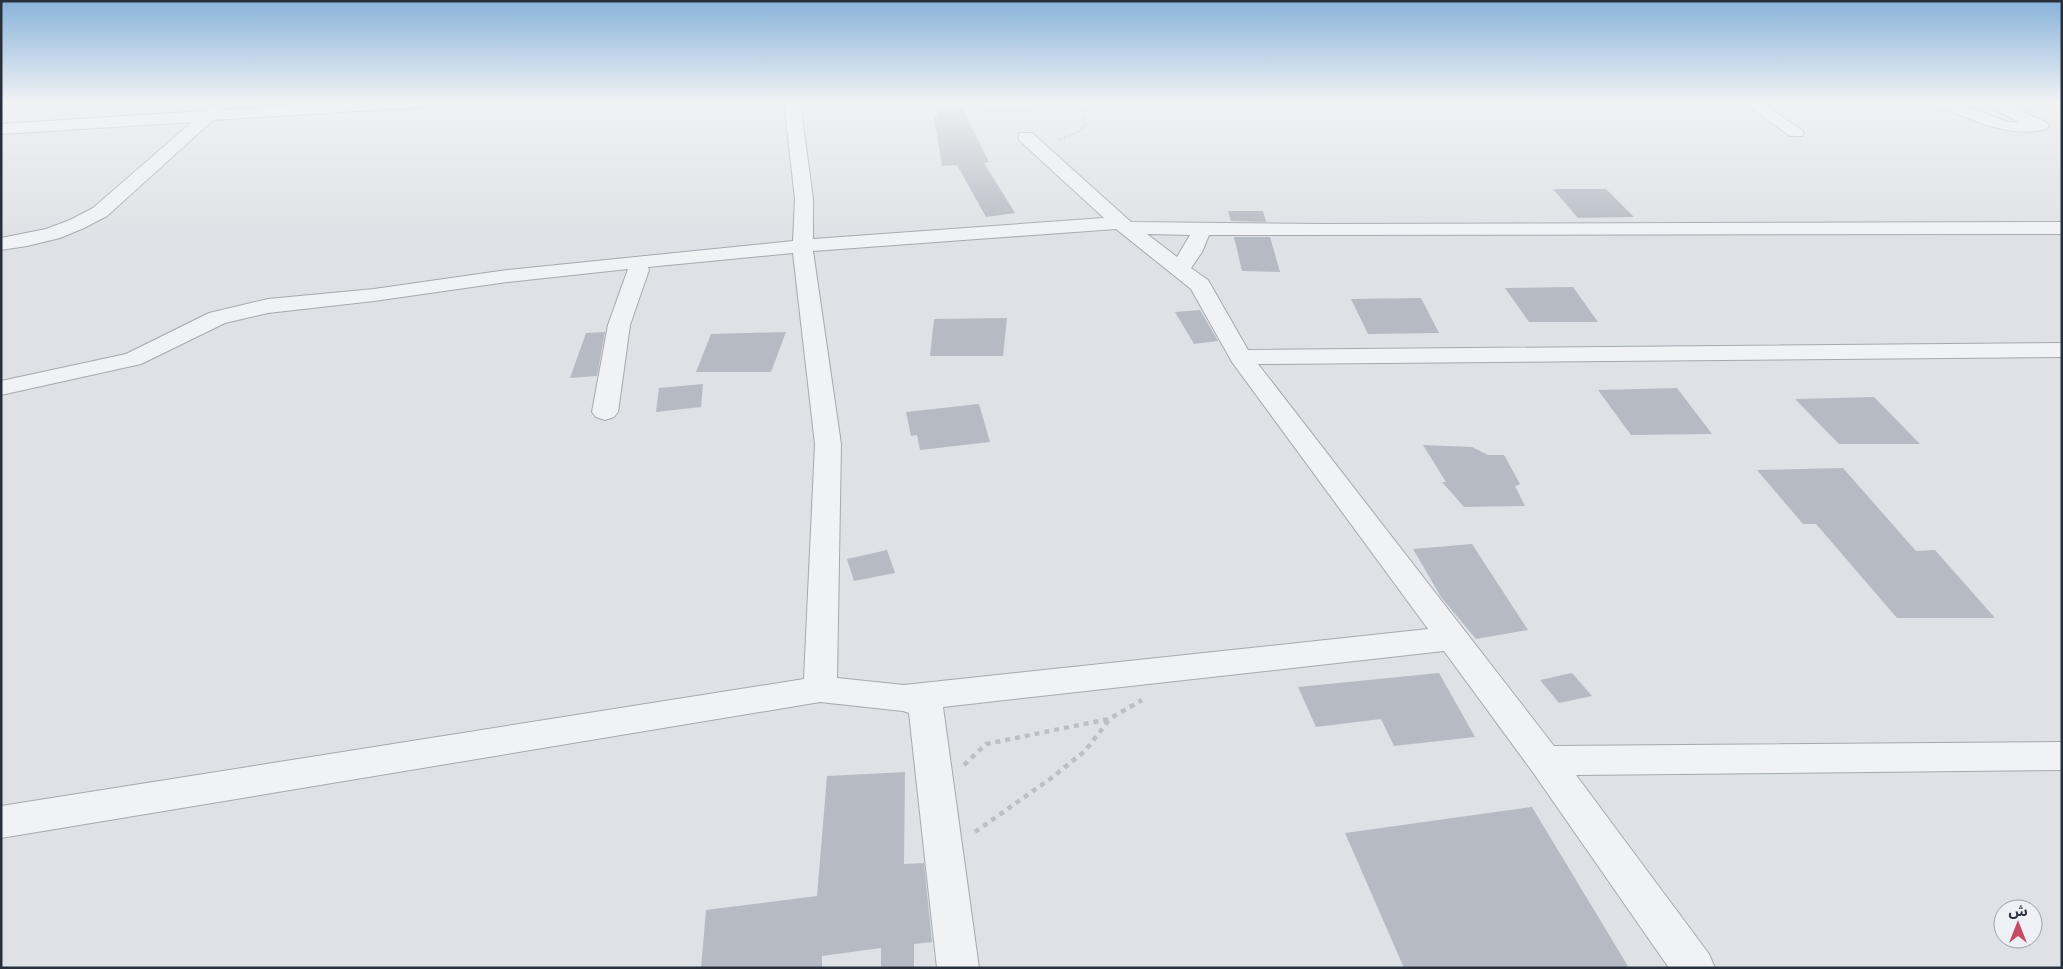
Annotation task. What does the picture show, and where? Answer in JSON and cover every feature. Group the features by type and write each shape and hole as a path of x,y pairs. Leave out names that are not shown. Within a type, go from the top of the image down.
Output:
{"street":[{"path":"1,244 52,234 88,220 100,212 172,147"},
{"path":"798,147 804,199 803,246 828,444 820,689"},
{"path":"1038,147 1124,225 1200,285 1240,357 1545,761 1694,968"},
{"path":"1,388 133,359 217,318 268,306 374,295 507,276 803,246 1124,225 1202,229 2062,228"},
{"path":"1179,269 1192,252 1202,229"},
{"path":"604,412 619,324 639,270 635,262"},
{"path":"1240,357 2062,350"},
{"path":"903,698 1452,638"},
{"path":"1,822 820,689 903,698 925,704 958,968"},
{"path":"1545,761 2062,756"}],"path":[{"path":"936,793 986,744 1109,719 1149,696"},
{"path":"942,837 975,832 1043,784 1085,751 1109,719"}],"building":[{"path":"939,147 982,147 989,162 984,163 1015,213 986,217 957,165 942,166"},
{"path":"1553,189 1606,189 1634,217 1578,218"},
{"path":"1228,211 1263,211 1266,222 1231,221"},
{"path":"1234,237 1270,237 1280,272 1242,271"},
{"path":"1573,287 1598,322 1529,322 1505,288"},
{"path":"1421,298 1439,333 1368,334 1351,299"},
{"path":"1200,310 1218,341 1194,344 1175,312"},
{"path":"1007,318 1003,356 930,356 934,319"},
{"path":"605,332 597,376 570,378 586,333"},
{"path":"786,332 771,372 696,372 711,334"},
{"path":"703,384 701,407 656,412 659,388"},
{"path":"1677,388 1712,434 1631,435 1598,390"},
{"path":"1874,397 1920,444 1839,444 1795,399"},
{"path":"979,404 990,442 920,450 917,435 911,436 906,412"},
{"path":"1423,445 1472,447 1488,455 1504,455 1520,484 1515,486 1525,506 1464,507 1442,482 1446,482"},
{"path":"1843,468 1916,551 1935,550 1995,618 1897,618 1816,524 1803,524 1757,470"},
{"path":"1472,544 1528,630 1476,639 1441,597 1413,549"},
{"path":"887,550 895,573 854,581 847,559"},
{"path":"1439,673 1475,737 1394,746 1381,719 1316,727 1298,687"},
{"path":"1572,673 1592,696 1559,703 1540,680"},
{"path":"905,772 904,864 924,863 932,942 914,944 914,968 881,968 881,948 822,956 822,968 701,968 706,910 817,896 827,776"},
{"path":"1532,807 1629,968 1404,968 1345,833"}]}
